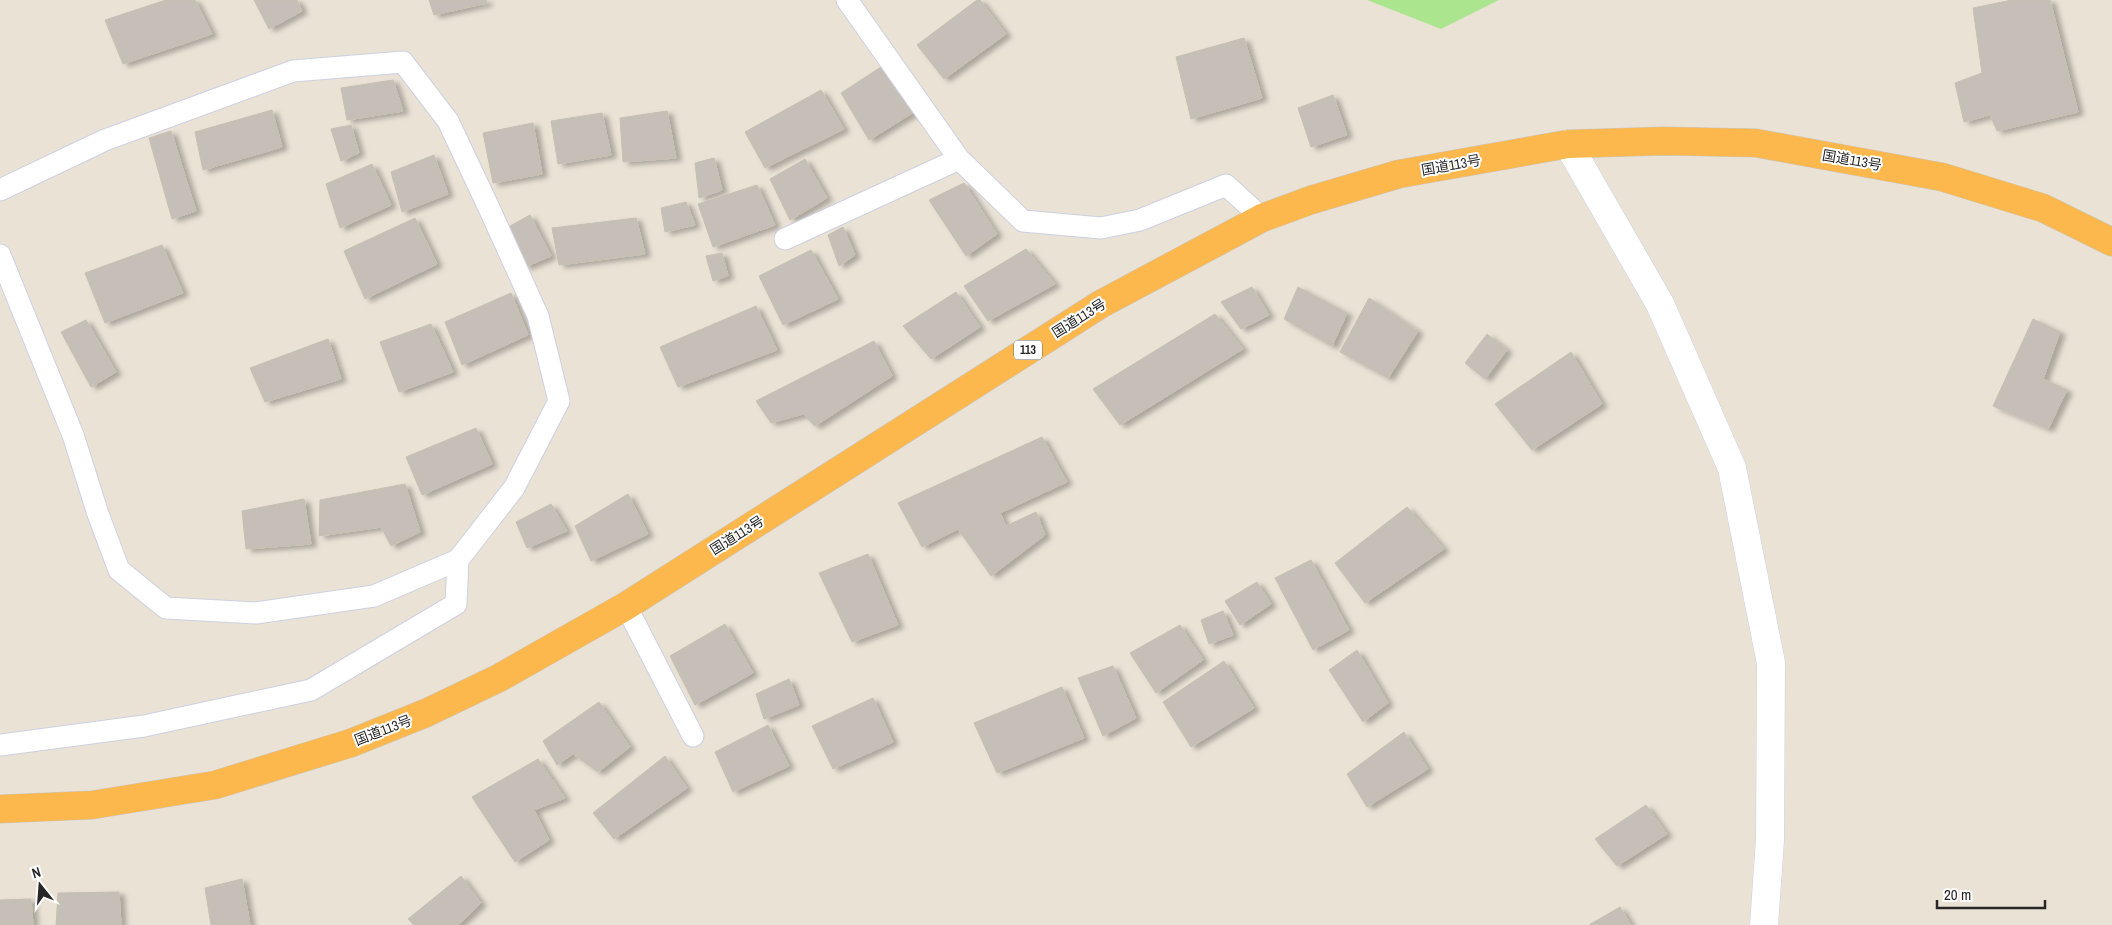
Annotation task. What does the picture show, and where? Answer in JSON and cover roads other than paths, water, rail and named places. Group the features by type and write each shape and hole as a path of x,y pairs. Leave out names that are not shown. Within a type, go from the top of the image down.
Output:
{"highway":[{"name":"国道113号","path":"0,808 92,804 214,785 351,743 426,713 500,678 626,606 1102,304 1262,218 1311,200 1398,174 1568,144 1756,143 1852,159 1942,177 2043,208 2112,242"}],"street":[{"path":"1568,144 1660,304 1732,468 1771,662 1770,840 1764,925"}],"lane":[{"path":"847,0 959,159 1023,221 1101,228 1140,220 1226,185 1262,218"},
{"path":"0,190 105,140 293,72 403,62 448,121 489,208 538,316 559,401 514,488 458,560 374,596 256,613 166,608 119,570 98,514 73,435 0,255"},
{"path":"785,239 959,159"},
{"path":"0,745 144,726 311,690 456,604 458,560"},
{"path":"626,606 693,736"}]}
